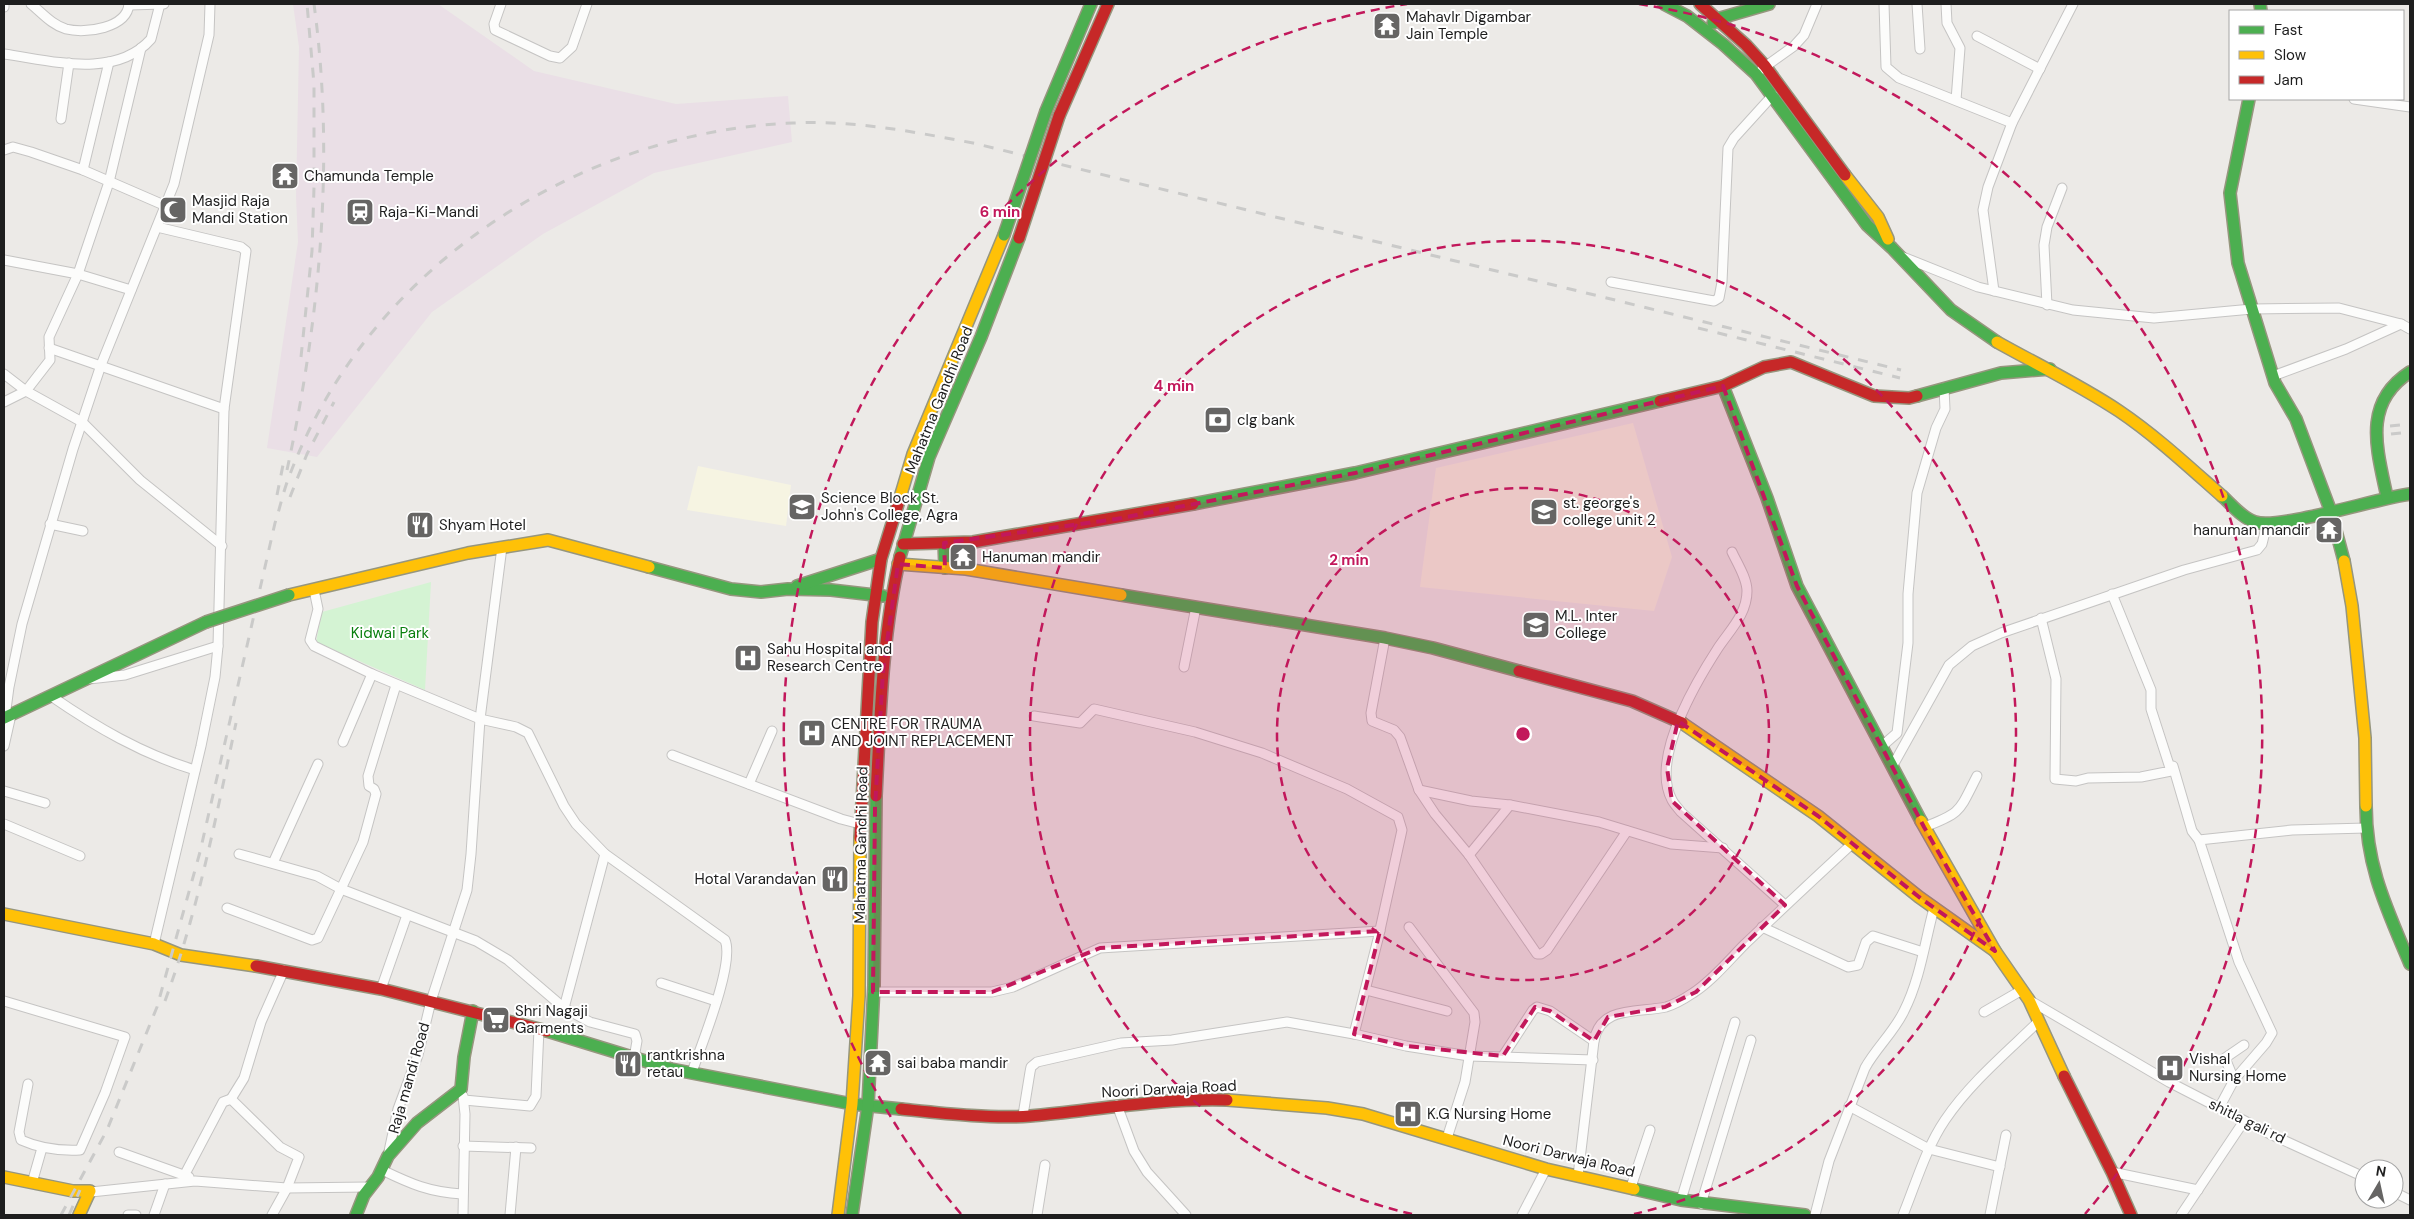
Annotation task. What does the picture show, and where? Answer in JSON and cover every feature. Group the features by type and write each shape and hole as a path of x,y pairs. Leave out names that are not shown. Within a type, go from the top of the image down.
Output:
{"main road":[{"name":"Mahatma Gandhi Road","path":"838,1215 852,1104 859,996 860,824 875,595 880,559 913,454 1004,235 1046,111 1091,4"},
{"name":"Mahatma Gandhi Road","path":"852,1215 868,1105 873,992 876,806 883,671 898,564 929,457 981,337 1019,238 1059,116 1108,4"},
{"path":"1664,4 1687,16 1760,70 1772,95 1833,181 1862,218 1889,242 1963,319 1984,334 2050,369 2104,401 2152,434 2243,514 2255,522 2267,524 2410,494"},
{"path":"1687,16 1701,4 1717,20 1810,129 1878,217 1889,242"},
{"path":"1705,30 1717,20 1769,4"},
{"path":"2249,100 2230,193 2238,263 2273,376 2296,419 2331,512 2346,569 2353,615 2366,738 2366,828 2373,872 2410,964"},
{"path":"903,544 973,542 1116,519 1355,473 1723,386 1762,366 1791,362 1874,396 1909,398 2001,373 2050,369"},
{"path":"2387,498 2379,455 2377,413 2391,383 2410,372"},
{"path":"1723,386 1767,498 1797,586 1924,827 1995,951 2025,995 2112,1172 2131,1215"},
{"path":"7,717 139,652 206,622 289,595 502,547 548,540 731,589 761,592 788,589 849,591 893,597"},
{"path":"944,543 945,568"},
{"path":"788,589 880,559"},
{"path":"898,564 966,569 1385,638 1433,648 1632,701 1678,721 1818,816 1934,908 1995,951"},
{"name":"Noori Darwaja Road","path":"4,914 154,944 181,955 284,970 380,989 539,1029 671,1069 852,1104 942,1113 1023,1115 1117,1105 1195,1100 1246,1100 1292,1104 1363,1114 1546,1169 1681,1200 1701,1204 1805,1215"},
{"path":"356,1215 368,1187 382,1170 388,1156 417,1123 462,1094 464,1057 473,1011"},
{"path":"4,1177 91,1192 79,1215"}],"street":[{"path":"31,4 52,22 66,29 78,30 107,27 122,19 129,4 165,4"},
{"path":"4,54 88,64 109,62 125,57 151,40 160,4"},
{"path":"4,746 9,687 22,624 50,524 101,365 174,184 209,35 210,4"},
{"path":"501,4 494,24 495,30 550,56 560,58 572,47 587,4"},
{"path":"1760,70 1794,46 1804,35 1817,4"},
{"path":"1884,4 1886,63 1890,72 1899,78 2012,123"},
{"path":"1917,4 1920,49"},
{"path":"1946,4 1947,24 1960,48 1956,100"},
{"path":"1994,291 1983,210 1988,187 2012,123 2073,4"},
{"path":"1977,36 2040,69"},
{"path":"4,402 26,391 50,360 49,336 78,274 109,182 141,48"},
{"path":"83,170 109,62"},
{"path":"61,119 68,63"},
{"path":"1611,282 1703,300 1714,301 1719,298 1722,282 1728,148 1734,138 1772,95"},
{"path":"2361,100 2410,107"},
{"path":"4,150 13,147 83,170 166,206"},
{"path":"2047,305 2044,245 2047,227 2062,188"},
{"path":"154,944 216,678 222,546 224,409 246,251 241,247 157,227"},
{"path":"1901,256 1978,287 2073,310 2154,318 2252,309 2339,308 2401,324 2410,329"},
{"path":"4,260 78,274 132,290"},
{"path":"2273,376 2346,349 2401,324"},
{"path":"49,348 224,409"},
{"path":"4,374 26,391 82,422 140,480 222,546"},
{"path":"1881,747 1897,733 1908,643 1908,594 1917,493 1936,428 1945,409 1944,388"},
{"path":"50,524 82,531"},
{"path":"1892,767 1950,665 1972,646 2041,618 2112,594 2184,570 2257,550 2262,544 2267,524"},
{"name":"Raja mandi Road","path":"388,1156 398,1109 418,1055 432,1001 466,890 469,873 480,719 502,547"},
{"path":"1732,552 1745,581 1746,601 1738,622 1704,670 1678,721 1667,768 1668,787 1672,800 1681,812 1785,905"},
{"path":"314,590 318,609 310,640 312,644 396,685 480,719 516,726 528,734 564,806 576,824 605,854 725,940 728,952 716,1001 692,1072"},
{"path":"2041,618 2056,679 2055,780 2141,778 2171,772 2152,709 2151,690 2112,594"},
{"path":"1184,667 1196,607"},
{"path":"1385,638 1371,718 1376,724 1394,730 1400,737 1419,790 1435,814 1468,855 1537,954 1547,950 1627,831"},
{"path":"84,679 125,675 218,646"},
{"path":"343,742 372,674"},
{"path":"227,908 315,940 362,842 376,794 368,784 368,776 396,685"},
{"path":"50,696 80,716 144,752 195,770"},
{"path":"1034,716 1080,723 1094,709 1195,732 1262,752 1347,789 1398,817 1402,830 1380,931 1354,1034"},
{"path":"749,784 772,731"},
{"path":"672,756 841,819 860,824"},
{"path":"273,863 318,764"},
{"path":"2173,766 2192,831 2198,840 2239,962 2272,1033 2266,1043 2234,1080 2219,1108"},
{"path":"1924,827 1950,817 1958,811 1977,776"},
{"path":"1419,790 1471,801 1510,805 1598,822 1671,844 1723,848"},
{"path":"4,791 45,803"},
{"path":"1468,855 1510,805"},
{"path":"4,824 80,856"},
{"path":"2198,840 2292,830 2366,828"},
{"path":"1578,1176 1594,1041 1600,1025 1608,1017 1620,1013 1665,1007 1696,992 1853,842"},
{"path":"239,854 318,876 341,888 454,931 490,948 508,960 564,1008 590,1022 635,1034 637,1042 634,1058"},
{"path":"564,1008 605,854"},
{"path":"1815,1215 1829,1161 1849,1106 1872,1054 1906,1009 1934,908"},
{"path":"380,989 407,914"},
{"path":"1409,927 1474,1013 1465,1082 1447,1138"},
{"path":"1762,927 1848,968 1858,965 1866,942 1873,936 1923,952"},
{"path":"873,992 992,992 1013,986 1088,952 1107,947 1380,931"},
{"path":"185,1174 223,1102 231,1099 244,1078 258,1028 284,970"},
{"path":"661,984 716,1001"},
{"path":"1366,990 1447,1011"},
{"path":"1984,1012 2025,995"},
{"name":"shitla gali rd","path":"2025,995 2169,1082 2244,1121 2354,1173"},
{"path":"4,1001 125,1037 105,1093 80,1150 42,1148 23,1141 19,1137 28,1084"},
{"path":"1504,1056 1533,1010 1537,1007 1550,1011 1594,1041"},
{"path":"1681,1200 1736,1022"},
{"path":"1903,1215 1929,1149 1944,1120 1961,1099 2038,1022"},
{"path":"1023,1115 1031,1067 1037,1062 1121,1043 1172,1040 1270,1023 1305,1024 1406,1046 1469,1056 1593,1060"},
{"path":"463,1215 462,1094 530,1106 536,1096 539,1029"},
{"path":"1701,1204 1751,1040"},
{"path":"2234,1080 2225,1058 2244,1045"},
{"path":"231,1099 280,1147 299,1157 288,1188 272,1215"},
{"path":"1117,1105 1134,1151 1147,1172 1186,1215"},
{"path":"1849,1106 1929,1149 2000,1167"},
{"path":"2181,1215 2244,1121"},
{"path":"1631,1188 1650,1130"},
{"path":"1990,1215 2006,1135"},
{"path":"463,1146 531,1148"},
{"path":"510,1215 516,1147"},
{"path":"32,1183 42,1148"},
{"path":"119,1152 185,1174 195,1181"},
{"path":"1037,1215 1045,1164"},
{"path":"1522,1215 1546,1169"},
{"path":"382,1170 415,1187 436,1192 462,1194"},
{"path":"2112,1172 2198,1190"},
{"path":"91,1192 195,1181 288,1188 368,1187"},
{"path":"154,1215 166,1184"},
{"path":"128,1215 136,1215"}],"highlighted area":[{"path":"1723,386 1797,586 1924,827 1995,951 1919,897 1818,816 1678,721 1667,768 1672,801 1785,905 1696,992 1665,1007 1608,1017 1594,1041 1550,1011 1535,1007 1503,1056 1406,1046 1354,1034 1380,931 1100,948 992,992 873,992 875,807 883,671 898,564 945,568 944,543 1116,519 1355,473"}],"shaded area":[{"path":"293,4 438,4 534,71 676,104 788,96 792,142 654,173 543,234 432,312 317,457 267,448 298,242 296,196 299,47"},
{"name":"st. george's college unit 2","path":"1633,423 1672,557 1654,611 1420,587 1436,468"},
{"path":"698,466 791,485 786,526 687,510"}],"green space":[{"name":"Kidwai Park","path":"431,582 425,690 316,642 322,612"}],"railway":[{"path":"301,357 312,251 314,187 314,84 307,4"},
{"path":"287,470 308,355 316,297 321,238 323,121 320,62 314,4"},
{"path":"61,1215 107,1130 157,1007 200,852 275,523 289,477 324,402 370,335 425,276 488,225 558,184 634,153 712,132 793,123 839,123 884,128 973,143 1901,370"},
{"path":"1698,328 1900,378"},
{"path":"290,497 307,454 334,402"},
{"path":"2390,426 2410,424"},
{"path":"2391,434 2410,432"},
{"path":"277,495 284,460"},
{"path":"165,1001 197,898 236,723"},
{"path":"69,1215 80,1190"}],"traffic: fast":[{"path":"1046,111 1091,4"},
{"path":"1664,4 1687,16 1723,44 1756,74 1867,225 1892,248 1951,310 1997,342"},
{"path":"1713,23 1717,19 1769,4"},
{"path":"2260,4 2261,10"},
{"path":"2249,100 2230,193 2238,263 2275,383 2296,419 2331,512 2344,561"},
{"path":"1004,235 1046,111"},
{"path":"900,557 929,457 981,337 1019,238"},
{"path":"1917,396 2001,373 2050,369"},
{"path":"2387,497 2377,445 2379,413 2385,398 2395,384 2410,372"},
{"path":"1723,386 1767,498 1797,586 1921,821"},
{"path":"1193,504 1355,473 1660,401"},
{"path":"2222,496 2246,518 2255,522 2267,523 2306,518 2410,494"},
{"path":"944,543 945,568"},
{"path":"797,586 881,559"},
{"path":"649,567 731,589 761,592 788,589 831,590 883,596"},
{"path":"206,622 289,595"},
{"path":"1121,595 1385,638 1433,648 1519,671"},
{"path":"4,718 206,622"},
{"path":"852,1215 868,1105 874,985 876,796"},
{"path":"2366,806 2370,849 2379,887 2410,964"},
{"path":"356,1215 364,1195 378,1177 388,1156 417,1123 461,1089 464,1057 473,1011"},
{"path":"547,1031 671,1069 852,1104 901,1109"},
{"path":"1634,1189 1681,1200 1805,1215"}],"traffic: slow":[{"path":"1845,175 1878,217 1888,239"},
{"path":"899,501 913,454 1004,235"},
{"path":"1997,342 2119,411 2159,441 2222,496"},
{"path":"289,595 468,553 548,540 649,567"},
{"path":"2344,561 2352,606 2365,738 2366,806"},
{"path":"898,564 966,569 1121,595"},
{"path":"1682,723 1818,816 1919,897 1995,951"},
{"path":"1921,821 1995,951 2029,1000 2064,1076"},
{"path":"838,1215 852,1104 859,996 860,838"},
{"path":"4,914 154,944 181,955 256,966"},
{"path":"1227,1100 1327,1108 1363,1114 1546,1169 1634,1189"},
{"path":"4,1177 73,1191 90,1191 79,1215"}],"traffic: jam":[{"path":"1059,116 1108,4"},
{"path":"1700,4 1746,45 1765,66 1845,175"},
{"path":"1019,238 1059,116"},
{"path":"1660,401 1723,386 1764,367 1791,362 1874,396 1909,398 1917,396"},
{"path":"860,838 872,622 881,559 899,501"},
{"path":"903,544 973,542 1193,504"},
{"path":"876,796 889,616 900,557"},
{"path":"1519,671 1632,701 1682,723"},
{"path":"256,966 381,989 547,1031"},
{"path":"2064,1076 2112,1172 2131,1215"},
{"path":"901,1109 1015,1117 1177,1101 1227,1100"}],"place":[{"name":"MahavIr Digambar Jain Temple","path":"1387,26"},
{"name":"Chamunda Temple","path":"285,176"},
{"name":"Masjid Raja Mandi Station","path":"173,210"},
{"name":"Raja-Ki-Mandi","path":"360,212"},
{"name":"clg bank","path":"1218,420"},
{"name":"Science Block St. John's College, Agra","path":"802,507"},
{"name":"st. george's college unit 2","path":"1544,512"},
{"name":"Shyam Hotel","path":"420,525"},
{"name":"hanuman mandir","path":"2329,530"},
{"name":"Hanuman mandir","path":"963,557"},
{"name":"M.L. Inter College","path":"1536,625"},
{"name":"Sahu Hospital and Research Centre","path":"748,658"},
{"name":"CENTRE FOR TRAUMA AND JOINT REPLACEMENT","path":"812,733"},
{"name":"Hotal Varandavan","path":"835,879"},
{"name":"Shri Nagaji Garments","path":"496,1020"},
{"name":"sai baba mandir","path":"878,1063"},
{"name":"rantkrishna retau","path":"628,1064"},
{"name":"Vishal Nursing Home","path":"2170,1068"},
{"name":"K.G Nursing Home","path":"1408,1114"}]}
